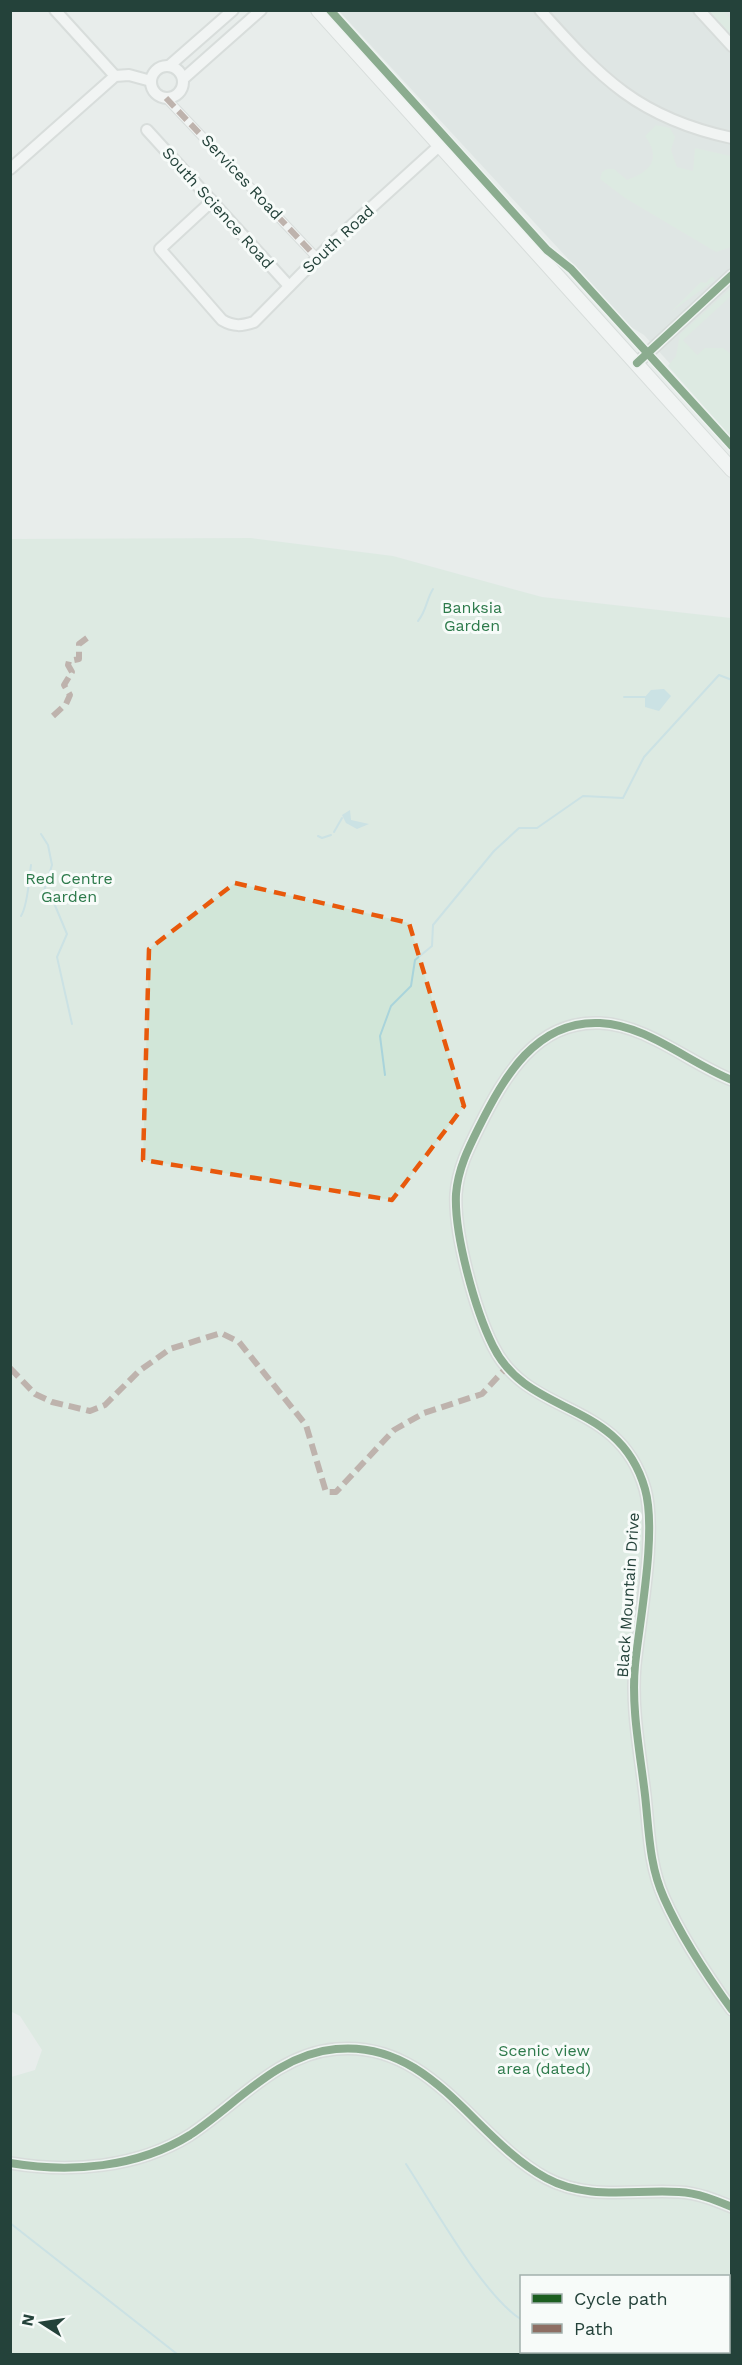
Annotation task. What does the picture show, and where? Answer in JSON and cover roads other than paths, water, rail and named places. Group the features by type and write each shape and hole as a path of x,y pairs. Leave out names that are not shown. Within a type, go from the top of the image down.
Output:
{"street":[{"path":"55,10 115,76"},
{"path":"233,10 169,66 157,69 151,81 154,90 166,98 179,92 183,79 261,10"},
{"path":"540,10 594,69 632,99 676,122 732,138"},
{"path":"699,10 732,46"},
{"path":"318,12 732,470"},
{"path":"169,66 178,70 183,79"},
{"path":"10,169 115,76 129,75 151,81"},
{"name":"Services Road","path":"166,98 316,258"},
{"name":"South Science Road","path":"147,130 290,286"},
{"name":"South Road","path":"212,201 160,249 222,320 236,326 254,322 316,258 439,146"},
{"path":"637,363 732,276"},
{"name":"Black Mountain Drive","path":"732,1080 633,1029 601,1023 565,1029 536,1043 510,1071 463,1163 456,1197 460,1241 491,1343 500,1360 522,1383 608,1429 622,1443 644,1484 649,1507 649,1534 634,1700 650,1847 655,1875 664,1899 732,2010"},
{"path":"10,2163 42,2168 75,2168 109,2165 133,2158 165,2147 189,2135 280,2067 318,2051 352,2048 398,2058 429,2077 454,2096 511,2152 555,2182 596,2192 693,2194 732,2207"}],"water":[{"path":"664,689 671,696 659,711 645,707 645,697 651,690"},
{"path":"350,810 351,820 369,824 357,829 346,823 342,815"}],"waterway":[{"path":"418,621 433,589"},
{"path":"385,1075 380,1036 391,1006 411,986 415,960 432,946 433,925 494,851 519,828 537,828 583,796 623,798 644,757 719,675 732,680"},
{"path":"624,697 645,697"},
{"path":"334,832 342,818"},
{"path":"41,834 48,845 52,865 44,891 54,903 67,934 57,957 72,1024"},
{"path":"318,836 322,838 331,835"},
{"path":"21,916 27,899 31,865"},
{"path":"406,2164 475,2271 507,2308 520,2318"},
{"path":"10,2223 177,2354"}],"park label":[{"name":"Banksia Garden","path":"472,616"},
{"name":"Red Centre Garden","path":"69,887"},
{"name":"Scenic view area (dated)","path":"544,2059"}]}
